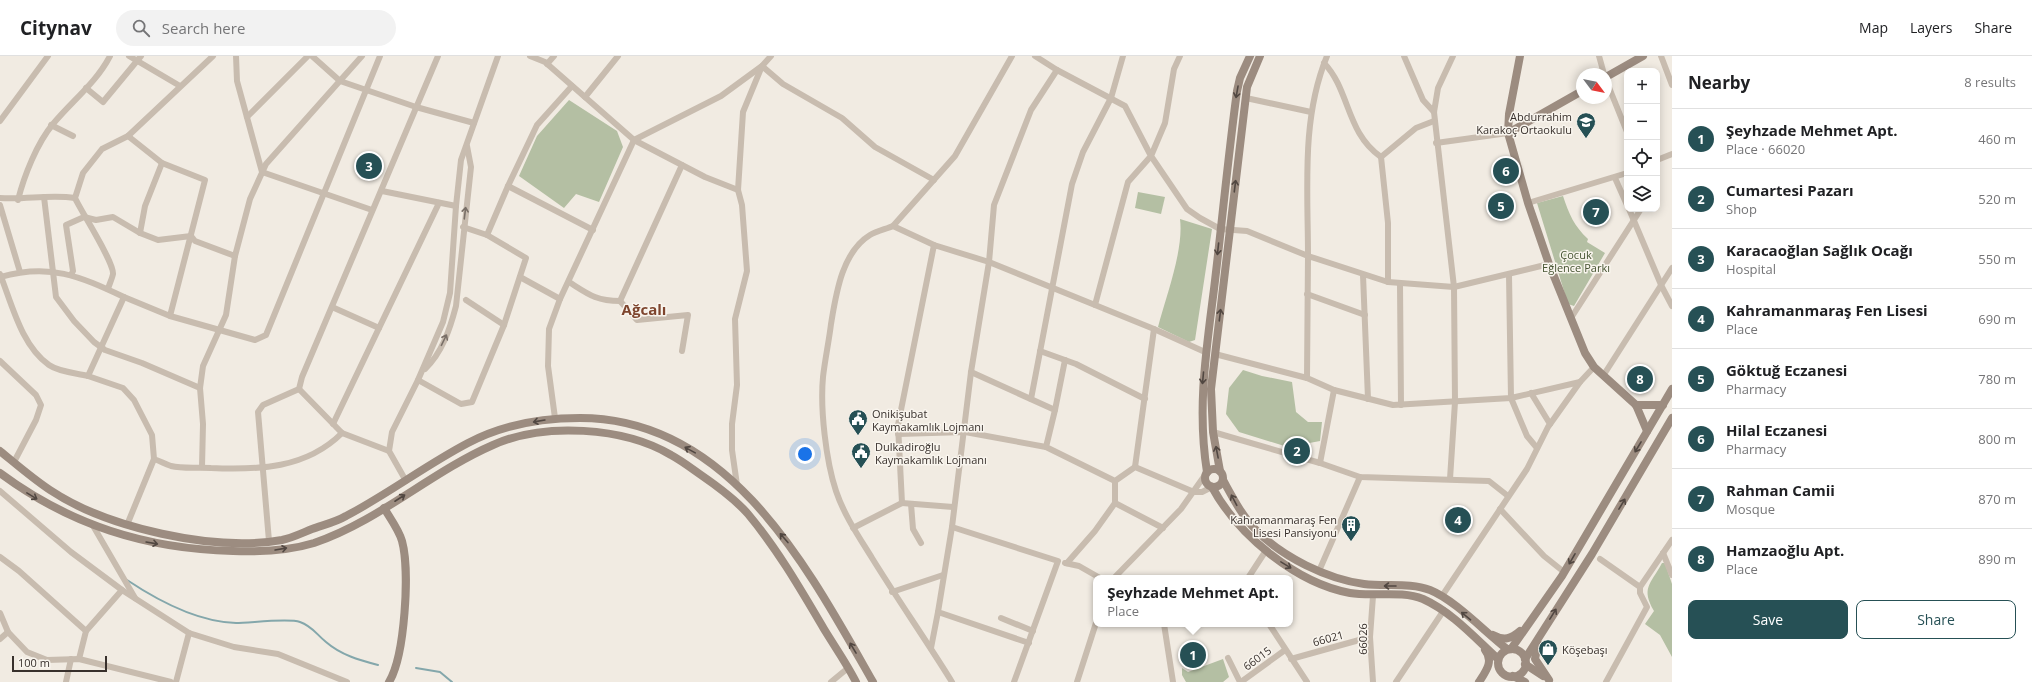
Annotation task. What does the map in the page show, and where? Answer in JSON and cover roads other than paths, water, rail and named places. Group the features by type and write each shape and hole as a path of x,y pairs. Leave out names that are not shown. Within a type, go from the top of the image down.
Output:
{"main road":[{"path":"1250,56 1240,78 1237,91 1205,352 1201,397 1202,436 1207,484 1212,487 1225,510 1265,552 1287,566 1334,588 1349,592 1373,596 1402,595 1421,598 1444,610 1477,640 1498,661 1501,672 1508,678 1525,682"},
{"path":"1260,56 1247,86 1215,354 1212,389 1213,432 1223,480 1236,505 1257,531 1296,560 1331,576 1362,584 1429,589 1442,596 1484,631 1509,649 1520,652 1525,662 1551,681"},
{"path":"1520,56 1509,114 1508,132 1528,203 1549,264 1585,353 1594,367 1636,405 1647,431"},
{"path":"1612,75 1643,56"},
{"path":"1508,132 1576,94"},
{"path":"1479,682 1509,649 1527,626 1564,572 1672,389"},
{"path":"1636,405 1662,405"},
{"path":"0,451 50,490 98,516 147,531 190,538 240,543 283,540 344,518 468,443 504,428 556,418 597,418 624,422 651,429 699,455 737,485 791,546 806,567 873,682"},
{"path":"1508,678 1521,672 1541,634 1592,554 1672,418"},
{"path":"0,473 25,492 49,506 92,524 143,541 194,550 264,552 313,543 351,527 453,464 496,443 539,432 572,430 608,433 639,440 670,454 717,486 747,513 791,573 856,682"},
{"path":"1206,474 1212,469 1220,471"},
{"path":"1212,487 1221,485 1223,480"},
{"path":"384,508 402,540 405,570 404,625 395,673 389,682"},
{"path":"1484,631 1499,638 1506,639 1512,638 1527,626"},
{"path":"1541,634 1535,659 1537,664 1551,681"},
{"path":"1477,640 1489,655 1490,662 1479,682"}],"street":[{"path":"0,121 48,56"},
{"path":"18,200 25,174 52,125 103,70 110,56"},
{"path":"129,56 139,58 180,86"},
{"path":"108,289 113,273 102,244 84,217 75,198 83,173 102,149 128,136 213,56"},
{"path":"236,56 237,81 262,172"},
{"path":"247,117 308,56"},
{"path":"312,56 340,81 416,107 474,123"},
{"path":"202,467 203,424 200,388 203,366 226,315 236,256 250,199 266,164 362,56"},
{"path":"127,525 154,459 152,435 134,400 123,388 88,376 50,366 38,355 15,320 0,276 41,270 71,275 108,289 170,316 255,340 266,335 368,90 380,56"},
{"path":"299,389 302,376 372,210 382,191 438,56"},
{"path":"406,481 389,451 392,432 422,372 443,322 450,293 461,160 498,56"},
{"path":"530,56 548,64 634,140 682,165 738,190"},
{"path":"548,64 554,56"},
{"path":"585,98 618,56"},
{"path":"556,418 548,366 549,329 560,299 634,140 722,96 762,66 771,56"},
{"path":"952,682 931,648 892,592 853,528 836,492 830,466 824,419 823,378 834,307 844,271 855,249 870,235 893,226 955,156 1012,56"},
{"path":"1035,56 1057,70 1125,106 1151,156 1187,209 1220,229 1230,231 1247,230 1308,256 1363,275 1400,284 1454,287 1509,275 1549,264"},
{"path":"1031,399 1072,184 1083,152 1111,98 1123,56"},
{"path":"1095,305 1128,182 1151,156 1165,122 1174,68 1180,56"},
{"path":"1307,378 1308,165 1311,112 1324,63 1328,56"},
{"path":"1404,56 1424,100 1434,112"},
{"path":"1450,479 1455,402 1454,287 1436,143 1434,112 1438,88 1453,56"},
{"path":"1599,56 1602,68"},
{"path":"1661,56 1672,85"},
{"path":"86,88 103,102 139,58"},
{"path":"1324,63 1334,75 1360,135 1371,149 1381,157 1388,223 1388,282"},
{"path":"762,66 783,84 842,118 875,147 934,180"},
{"path":"737,485 732,450 732,424 737,385 735,319 747,271 742,205 738,190 743,112 762,66"},
{"path":"931,648 952,527 965,432 971,372 989,262 994,205 1031,110 1057,70"},
{"path":"486,234 537,125 572,86"},
{"path":"1612,94 1624,124"},
{"path":"1246,98 1311,112"},
{"path":"1381,157 1416,128 1434,121"},
{"path":"52,125 73,136"},
{"path":"1436,143 1508,132"},
{"path":"128,136 162,163 205,180 170,316"},
{"path":"422,372 434,360 450,327 456,306 463,227 471,167 467,146"},
{"path":"1660,159 1672,154"},
{"path":"140,233 145,206 162,163"},
{"path":"620,301 682,165"},
{"path":"262,172 372,210"},
{"path":"1528,203 1624,174"},
{"path":"1615,178 1624,198"},
{"path":"508,186 593,230"},
{"path":"382,191 456,206"},
{"path":"0,198 18,200 62,196 75,198"},
{"path":"44,197 50,244 51,271 56,297 74,321 100,346 200,388"},
{"path":"333,424 439,203"},
{"path":"0,205 20,272"},
{"path":"1630,212 1662,287 1672,306"},
{"path":"1571,318 1639,212"},
{"path":"71,275 73,271 66,225 84,217 96,220 113,217 140,233 158,240 190,236"},
{"path":"893,226 934,245 989,262 1154,329 1205,352"},
{"path":"418,380 461,404 472,402 504,325 526,258 486,234 463,227"},
{"path":"190,236 195,241 236,256"},
{"path":"902,503 898,425 934,245"},
{"path":"1603,376 1662,287 1672,268"},
{"path":"1363,275 1368,399"},
{"path":"1509,275 1511,398 1527,436 1537,448"},
{"path":"520,277 560,299"},
{"path":"569,282 595,298 605,301 620,301 637,320 688,315 682,352"},
{"path":"1400,284 1401,405"},
{"path":"1307,294 1365,315"},
{"path":"88,376 100,346 124,297"},
{"path":"466,300 504,325"},
{"path":"332,307 379,328"},
{"path":"1115,481 1135,467 1154,329"},
{"path":"1040,351 1101,376 1145,399"},
{"path":"1215,354 1307,378 1334,390 1393,405 1511,398 1580,382"},
{"path":"1046,447 1065,360"},
{"path":"0,361 36,395 41,406 36,420 14,462"},
{"path":"1442,596 1527,469 1550,424 1580,382 1594,367"},
{"path":"971,372 1055,410"},
{"path":"299,389 342,433 389,451"},
{"path":"269,541 258,412 263,405 299,389"},
{"path":"1320,463 1334,390"},
{"path":"1531,393 1550,424"},
{"path":"898,434 965,432 1046,447 1115,481"},
{"path":"1213,432 1360,476 1489,481 1508,496"},
{"path":"154,459 172,466 263,468 286,465 305,459 334,442 342,433"},
{"path":"1135,467 1194,492 1202,492 1212,487"},
{"path":"1117,575 1181,509 1206,474"},
{"path":"1318,571 1360,476"},
{"path":"1067,563 1095,531 1114,503 1115,481"},
{"path":"0,491 71,552 136,600 189,633 234,647 278,654 347,682"},
{"path":"853,528 902,503 954,506"},
{"path":"1114,503 1163,528"},
{"path":"911,504 913,529 921,543"},
{"path":"1500,509 1544,556 1564,572"},
{"path":"92,524 136,600"},
{"path":"952,527 1058,561 1079,566 1095,575"},
{"path":"1606,682 1647,607 1640,593 1640,587 1672,540"},
{"path":"1250,575 1265,552"},
{"path":"1663,553 1672,575"},
{"path":"0,557 19,571 86,631"},
{"path":"1600,559 1640,587"},
{"path":"1014,682 1058,561"},
{"path":"892,592 943,575"},
{"path":"79,659 86,631 122,590"},
{"name":"66026","path":"1373,596 1370,637 1373,682"},
{"path":"1396,682 1444,610"},
{"path":"938,612 1029,643"},
{"path":"0,613 8,632 27,652 47,660 79,659 170,682"},
{"path":"1001,618 1033,631"},
{"path":"1077,682 1095,627"},
{"path":"1164,627 1173,682"},
{"path":"1271,627 1306,682"},
{"path":"0,639 8,632"},
{"path":"176,682 189,633"},
{"name":"66021","path":"1291,659 1370,637"},
{"name":"66015","path":"1240,682 1285,650"},
{"path":"1228,658 1240,682"},
{"path":"66,682 71,659"},
{"path":"831,682 848,668"},
{"path":"329,682 333,676"}],"waterway":[{"path":"127,580 178,609 207,619 236,623 278,621 300,622 311,628 332,647 344,654 378,665"},
{"path":"416,668 440,672 452,682"}],"place":[{"name":"Abdurrahim Karakoç Ortaokulu","path":"1586,139"},
{"name":"Karacaoğlan Sağlık Ocağı","path":"369,166"},
{"name":"Hilal Eczanesi","path":"1506,171"},
{"name":"Göktuğ Eczanesi","path":"1501,206"},
{"name":"Rahman Camii","path":"1596,212"},
{"name":"Hamzaoğlu Apt.","path":"1640,379"},
{"name":"Onikişubat Kaymakamlık Lojmanı","path":"858,436"},
{"name":"Cumartesi Pazarı","path":"1297,451"},
{"name":"Dulkadiroğlu Kaymakamlık Lojmanı","path":"861,469"},
{"name":"Kahramanmaraş Fen Lisesi","path":"1458,520"},
{"name":"Kahramanmaraş Fen Lisesi Pansiyonu","path":"1351,542"},
{"name":"Şeyhzade Mehmet Apt.","path":"1193,655"},
{"name":"Köşebaşı","path":"1548,666"}],"district":[{"name":"Ağcalı","path":"644,309"}],"park label":[{"name":"Çocuk Eğlence Parkı","path":"1576,260"}]}
